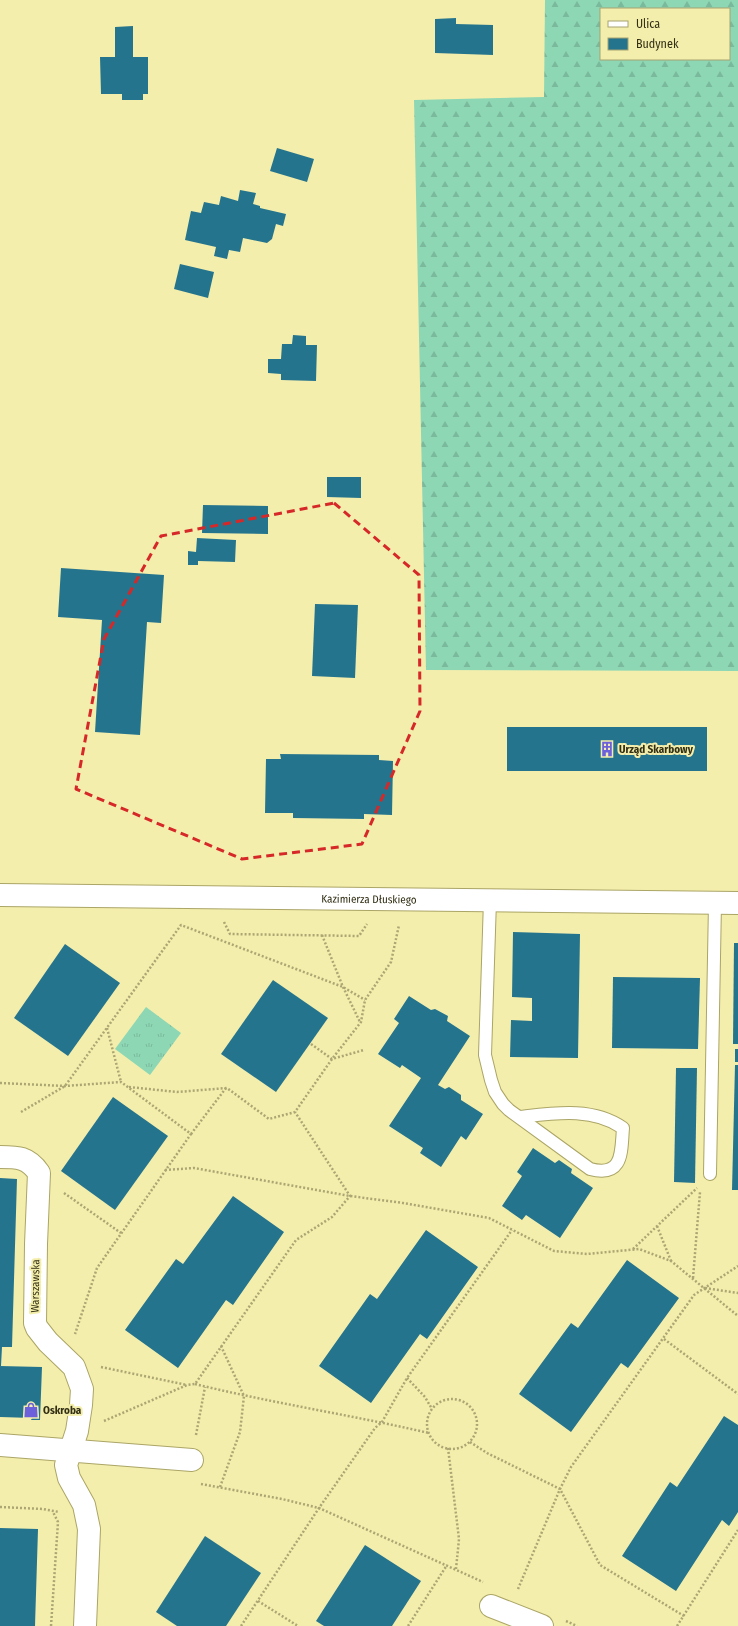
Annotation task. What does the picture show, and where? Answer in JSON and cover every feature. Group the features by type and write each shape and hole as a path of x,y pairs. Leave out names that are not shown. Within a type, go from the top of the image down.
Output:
{"street":[{"name":"Kazimierza Dłuskiego","path":"0,895 738,903"},
{"name":"Warszawska","path":"0,1157 18,1157 28,1161 39,1173 35,1323 48,1342 74,1367 82,1389 77,1431 66,1465 67,1472 84,1505 89,1529 85,1626"},
{"path":"0,1445 192,1460"},
{"path":"492,1606 542,1626"}],"lane":[{"path":"490,900 485,1055 495,1092 503,1104 520,1117 590,1169 599,1172 608,1170 617,1165 620,1157 623,1128 611,1120 594,1115 580,1114 520,1117"},
{"path":"710,1174 715,903"}],"path":[{"path":"129,1087 177,1092 227,1088 269,1119 295,1112 332,1059 361,1022 365,1000 391,962 399,924"},
{"path":"21,1112 65,1086 181,925 343,987 365,1000"},
{"path":"322,935 343,987 361,1022"},
{"path":"107,1027 121,1082"},
{"path":"311,1044 332,1059"},
{"path":"332,1059 364,1050"},
{"path":"0,1083 65,1086 121,1082 191,1134"},
{"path":"186,1385 68,1360 71,1345 97,1268 164,1170 227,1088"},
{"path":"295,1112 350,1196"},
{"path":"164,1170 194,1168 350,1196 403,1203 489,1218 554,1251 586,1254 639,1249 671,1261 738,1316"},
{"path":"38,1180 50,1184 121,1233"},
{"path":"632,1250 701,1183 693,1279"},
{"path":"194,1384 296,1240 332,1217 350,1196"},
{"path":"657,1226 671,1261"},
{"path":"241,1626 319,1508 375,1428 382,1422 407,1378 512,1230"},
{"path":"518,1590 560,1489 571,1467 694,1295 738,1266"},
{"path":"704,1288 738,1293"},
{"path":"664,1339 738,1394"},
{"path":"220,1487 240,1432 244,1396 221,1346"},
{"path":"407,1378 424,1397 432,1409"},
{"path":"98,1453 104,1421 186,1385 194,1384 244,1396 382,1422 429,1433"},
{"path":"192,1460 205,1387"},
{"path":"446,1400 462,1401 469,1405 477,1419 475,1435 470,1442 456,1448 448,1448 433,1440 427,1425 428,1416 432,1409 446,1400"},
{"path":"470,1442 487,1453 560,1489 600,1564 684,1616"},
{"path":"448,1448 459,1539 456,1569"},
{"path":"0,1507 42,1508 53,1512 87,1514"},
{"path":"319,1508 447,1565 408,1626"},
{"path":"51,1626 58,1522 53,1512"},
{"path":"677,1626 738,1530"},
{"path":"258,1601 298,1626"}],"highlighted area":[{"path":"334,503 419,575 420,711 362,844 242,859 76,789 104,639 161,536"}],"green space":[{"path":"545,0 738,0 738,671 426,670 414,100 544,97"},
{"path":"146,1007 181,1033 150,1075 115,1049"}],"building":[{"path":"456,18 456,24 493,25 493,55 435,53 435,19"},
{"path":"133,26 133,57 148,57 148,94 143,94 143,100 122,100 122,94 101,94 100,57 115,57 115,27"},
{"path":"277,148 314,159 307,182 270,171"},
{"path":"240,190 256,193 253,204 260,206 260,208 286,214 283,226 276,224 272,239 267,243 243,238 240,252 229,250 227,259 214,256 216,247 185,240 191,211 201,213 204,202 219,205 221,196 238,201"},
{"path":"180,264 214,272 208,298 174,289"},
{"path":"293,335 306,336 306,345 317,345 316,381 281,380 281,374 268,373 268,359 281,359 282,344 292,344"},
{"path":"327,477 361,477 361,498 327,497"},
{"path":"203,505 268,506 268,534 202,533"},
{"path":"197,538 236,540 235,562 198,561 198,565 188,565 188,551 196,552"},
{"path":"61,568 164,575 161,623 147,622 140,735 95,732 102,620 58,617"},
{"path":"315,604 358,605 355,678 312,676"},
{"name":"Urząd Skarbowy","path":"507,727 707,727 707,771 507,771"},
{"path":"280,754 379,755 379,760 393,761 392,815 364,814 364,819 293,818 293,813 265,813 266,759 281,759"},
{"path":"513,932 580,934 578,1058 510,1057 511,1020 532,1021 532,998 512,997"},
{"path":"734,943 738,943 738,1044 733,1044"},
{"path":"65,944 120,983 68,1056 14,1018"},
{"path":"613,977 700,978 698,1049 612,1048"},
{"path":"273,980 328,1018 276,1092 221,1054"},
{"path":"409,996 431,1010 435,1009 448,1016 447,1021 470,1036 438,1085 445,1089 449,1087 461,1095 461,1100 483,1114 466,1140 461,1136 441,1167 420,1153 423,1148 389,1126 421,1078 402,1065 400,1068 378,1054 399,1023 394,1019"},
{"path":"735,1049 738,1049 738,1062 735,1062"},
{"path":"735,1065 738,1065 738,1190 732,1190"},
{"path":"676,1068 697,1068 695,1183 674,1182"},
{"path":"113,1097 168,1136 115,1210 61,1171"},
{"path":"533,1148 555,1163 559,1160 572,1169 571,1173 593,1188 560,1238 526,1215 522,1220 502,1206 522,1176 517,1172"},
{"path":"0,1178 17,1179 12,1347 2,1347 1,1366 0,1366"},
{"path":"233,1196 284,1232 233,1305 226,1300 178,1368 125,1330 176,1259 183,1264"},
{"path":"426,1230 478,1267 427,1339 420,1334 371,1403 319,1366 370,1294 377,1299"},
{"path":"627,1260 679,1298 628,1368 621,1363 571,1432 519,1394 571,1323 578,1328"},
{"path":"0,1366 42,1367 40,1420 31,1420 32,1418 0,1417"},
{"path":"724,1416 738,1425 738,1512 729,1526 722,1520 676,1591 622,1556 670,1482 677,1487"},
{"path":"0,1528 38,1529 35,1626 0,1626"},
{"path":"205,1536 261,1573 226,1626 177,1626 156,1612"},
{"path":"365,1545 421,1581 392,1626 324,1626 316,1621"}],"place":[{"name":"Urząd Skarbowy","path":"607,749"},
{"name":"Oskroba","path":"31,1410"}]}
